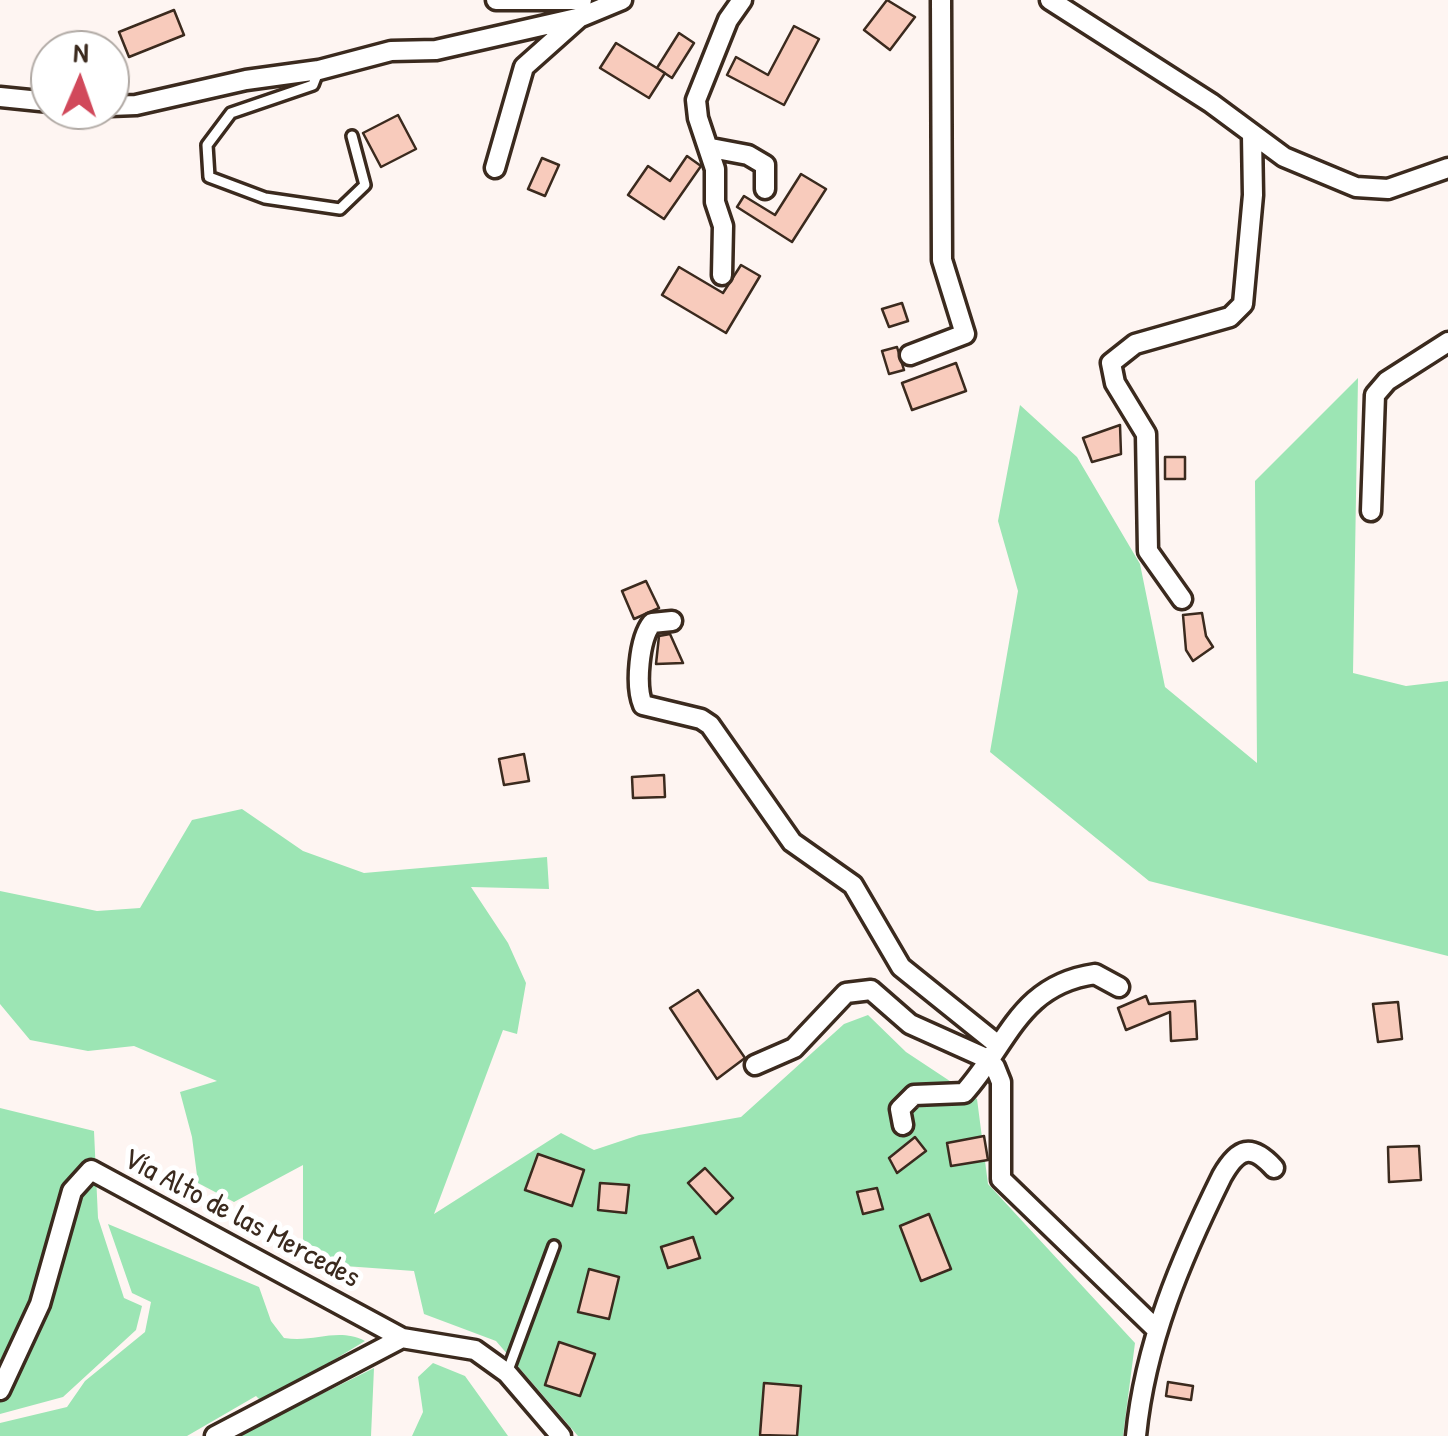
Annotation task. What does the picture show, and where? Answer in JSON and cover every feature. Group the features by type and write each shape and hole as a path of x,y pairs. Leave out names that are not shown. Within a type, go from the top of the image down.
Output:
{"street":[{"path":"496,0 581,8"},
{"path":"130,106 246,80 319,70 391,51 436,50 622,0"},
{"path":"722,275 722,226 714,202 711,148 698,118 696,100 722,35 742,0"},
{"path":"910,355 965,334 942,260 941,0"},
{"path":"1050,0 1211,103 1284,156 1372,191 1448,168"},
{"path":"494,168 524,67 581,8"},
{"path":"0,97 30,100"},
{"path":"1182,599 1148,552 1146,434 1110,369 1114,357 1135,344 1230,317 1243,304 1254,195 1252,135"},
{"path":"711,148 748,155 766,165 764,189"},
{"path":"1371,511 1375,395 1387,381 1448,342"},
{"path":"672,621 652,624 644,635 643,704 701,719 710,726 792,842 853,884 901,967 993,1052 1001,1082 1002,1179 1156,1329"},
{"path":"903,1125 900,1109 905,1100 926,1094 960,1095 1036,995 1054,984 1095,974 1118,987"},
{"path":"756,1065 794,1048 846,993 862,988 882,996 910,1024 993,1052"},
{"path":"1136,1436 1142,1380 1156,1329 1201,1218 1234,1154 1258,1151 1274,1168"},
{"name":"Vía Alto de las Mercedes","path":"0,1390 40,1304 72,1191 91,1170 402,1338 475,1350 507,1373 561,1436"},
{"path":"214,1436 402,1338"}],"lane":[{"path":"319,70 313,86 231,113 207,145 210,177 266,198 340,209 365,185 352,136"},
{"path":"507,1373 554,1246"}],"green space":[{"path":"1358,378 1353,673 1406,686 1448,681 1448,956 1149,881 990,752 1018,591 998,521 1020,405 1077,457 1140,564 1165,687 1257,763 1255,481"},
{"path":"242,809 303,851 364,873 547,857 549,889 471,887 508,943 526,983 517,1034 503,1030 434,1214 561,1133 594,1150 639,1135 741,1117 844,1024 868,1015 906,1052 977,1099 988,1184 1135,1343 1123,1436 578,1436 496,1341 424,1314 414,1271 303,1263 303,1165 234,1202 198,1183 192,1137 180,1092 217,1081 134,1046 88,1051 30,1040 0,1004 0,891 97,911 140,908 192,820"},
{"path":"0,1108 94,1131 98,1218 124,1298 142,1306 136,1330 63,1397 0,1414"},
{"path":"108,1224 259,1287 271,1321 284,1338 345,1335 365,1341 263,1403 256,1396 187,1436 0,1436 0,1423 67,1407 85,1381 145,1332 151,1302 132,1293"},
{"path":"433,1363 465,1376 508,1436 412,1436 423,1412 418,1377"},
{"path":"374,1368 371,1436 237,1436"}],"building":[{"path":"887,0 915,17 890,50 864,30"},
{"path":"174,10 184,35 130,57 130,30 124,30"},
{"path":"794,26 819,39 784,105 727,75 736,57 768,75"},
{"path":"679,33 694,43 672,78 657,68"},
{"path":"616,43 665,73 649,98 600,68"},
{"path":"398,115 416,149 381,167 363,133"},
{"path":"687,156 701,166 664,219 628,195 648,166 670,181"},
{"path":"542,158 559,165 545,196 528,189"},
{"path":"801,174 826,189 792,242 737,207 744,196 775,215"},
{"path":"741,265 760,276 726,333 662,295 679,267 723,293"},
{"path":"902,303 908,321 889,327 882,309"},
{"path":"897,347 904,370 889,374 882,351"},
{"path":"956,363 966,391 912,410 902,383"},
{"path":"1120,425 1121,454 1092,462 1083,438"},
{"path":"1165,457 1185,457 1185,479 1165,479"},
{"path":"646,581 659,608 634,619 622,591"},
{"path":"1202,613 1206,636 1213,647 1193,661 1186,650 1183,615"},
{"path":"670,634 683,663 656,664 659,636"},
{"path":"524,754 529,781 504,785 499,759"},
{"path":"664,775 665,797 633,798 632,777"},
{"path":"698,990 745,1058 717,1079 670,1008"},
{"path":"1146,996 1149,1004 1195,1001 1197,1039 1171,1041 1170,1012 1126,1030 1118,1008"},
{"path":"1398,1002 1402,1039 1378,1042 1373,1004"},
{"path":"984,1136 988,1160 951,1166 947,1143"},
{"path":"915,1137 926,1151 897,1173 889,1158"},
{"path":"1419,1146 1421,1180 1389,1182 1388,1147"},
{"path":"538,1154 584,1170 572,1206 525,1190"},
{"path":"705,1168 733,1198 716,1214 688,1183"},
{"path":"600,1183 629,1185 626,1213 598,1210"},
{"path":"877,1188 883,1209 863,1214 857,1192"},
{"path":"929,1214 951,1269 921,1281 900,1226"},
{"path":"693,1237 700,1258 668,1268 661,1247"},
{"path":"589,1269 619,1277 609,1319 578,1312"},
{"path":"559,1342 595,1354 580,1396 545,1385"},
{"path":"1168,1382 1193,1386 1191,1400 1166,1396"},
{"path":"764,1383 801,1386 797,1436 760,1435"}]}
